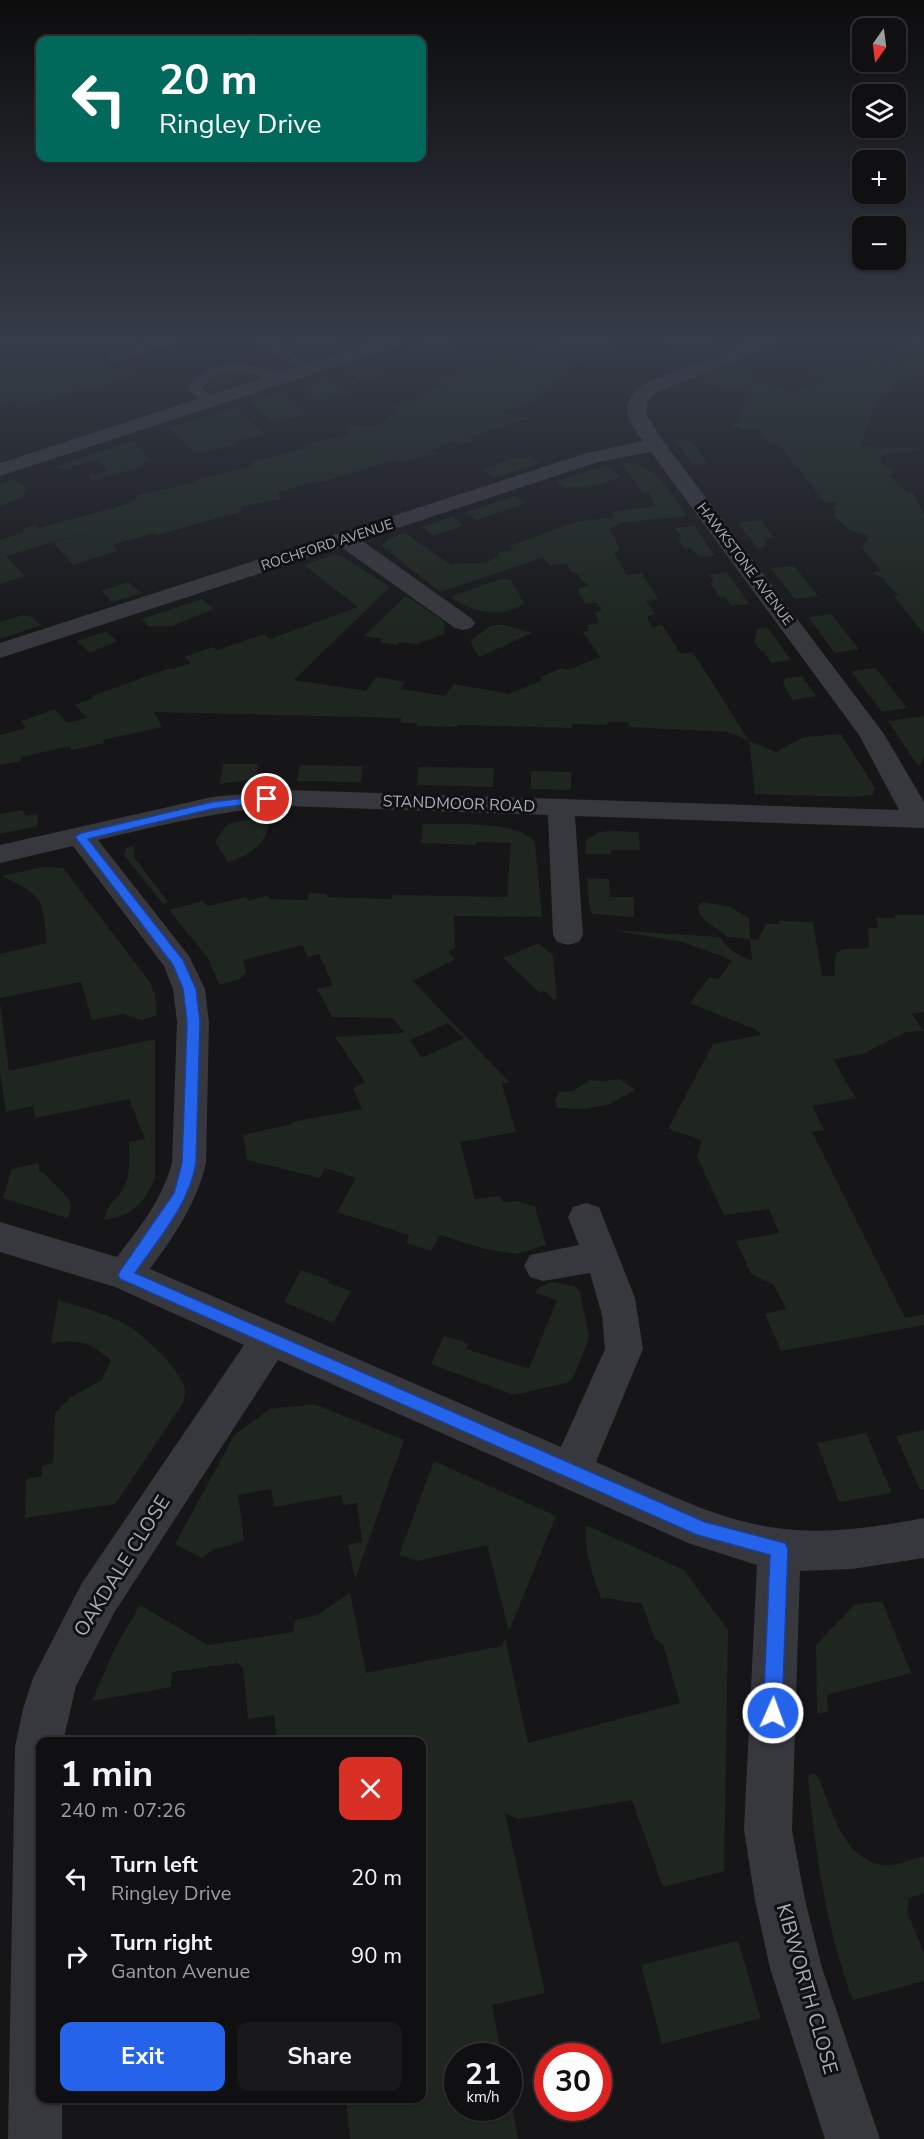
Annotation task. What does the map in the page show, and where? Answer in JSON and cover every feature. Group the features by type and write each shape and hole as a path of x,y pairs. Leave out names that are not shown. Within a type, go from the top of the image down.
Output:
{"street":[{"path":"0,470 87,442"},
{"name":"HAWKSTONE AVENUE","path":"654,442 872,735 920,819"},
{"name":"ROCHFORD AVENUE","path":"0,651 594,457 656,445"},
{"path":"345,539 463,623"},
{"name":"STANDMOOR ROAD","path":"0,854 212,805 286,798 920,819"},
{"path":"561,808 568,935"},
{"path":"81,837 178,963 189,989 193,1022 189,1163 186,1179 180,1196 125,1275"},
{"path":"571,1472 624,1349 624,1329 619,1305 586,1217"},
{"path":"0,1237 125,1275 703,1529 779,1549 835,1550 886,1546 924,1538"},
{"path":"543,1266 601,1256"},
{"name":"OAKDALE CLOSE","path":"40,1737 56,1678 98,1598 270,1339"},
{"name":"KIBWORTH CLOSE","path":"779,1549 768,1830 780,1900 796,1968 853,2139"},
{"name":"OAKDALE CLOSE","path":"34,2139 36,1943"}],"shaded area":[{"path":"130,442 134,442 151,460 144,462 142,467 92,481 88,476 108,471 98,461 71,466 72,469 61,469 56,466"},
{"path":"183,442 234,442 235,445 196,454"},
{"path":"320,442 472,442 465,444 451,442 432,450 437,453 402,463 393,460 319,483 315,481 277,493 283,498 240,507 243,511 112,545 118,551 73,565 53,543 115,524 6,556 25,576 0,584 0,540 25,532 22,529 35,525 39,528 131,503 138,495 254,466 251,462 306,448 304,446"},
{"path":"675,442 694,444 708,464 693,465"},
{"path":"767,442 862,442 860,447 918,448 918,450 884,454 878,461 893,471 890,476 908,493 913,492 924,515 924,634 894,596 899,595 886,584 885,579 871,572 881,571 861,547 868,539 867,535 851,531 834,517 835,502 825,503 778,443 769,444"},
{"path":"529,456 541,463 495,478 482,470 515,457 518,459"},
{"path":"621,463 644,467 653,472 687,516 619,523 609,529 620,549 614,553 627,575 642,573 658,599 646,601 655,614 647,617 652,627 662,625 681,654 693,652 749,741 728,732 629,727 629,722 608,722 607,725 572,724 572,728 458,725 457,727 417,726 417,723 401,723 401,718 154,712 162,727 103,740 105,743 71,750 70,746 22,757 22,761 0,765 0,735 26,728 21,721 55,709 67,723 87,718 75,705 93,698 92,696 170,668 191,663 184,657 213,647 217,650 264,634 270,639 358,607 304,565 335,554 390,587 294,680 366,691 376,677 405,682 401,689 445,696 454,684 509,694 543,680 540,677 562,668 568,670 600,657 582,631 589,631 587,625 599,623 595,612 602,611 597,603 585,604 577,589 589,585 582,581 577,573 571,572 567,564 551,565 542,558 440,592 382,546 388,539 405,533 451,565 485,562 496,557 500,551 513,549 510,546 576,522 615,517 612,512 655,506 649,492 643,492"},
{"path":"608,465 620,477 599,485 565,488 556,481"},
{"path":"12,480 19,481 26,489 22,497 0,506 0,484"},
{"path":"514,496 526,503 477,520 465,513"},
{"path":"452,517 464,525 433,536 423,527"},
{"path":"761,520 773,537 766,539 766,545 758,549 738,523"},
{"path":"694,526 715,556 700,557 691,549 684,548 678,538 681,536 675,528"},
{"path":"794,566 818,596 795,599 771,568"},
{"path":"727,572 749,604 731,606 725,597 720,597 710,583 714,582 709,575"},
{"path":"504,578 511,580 524,604 515,609 486,612 468,607 450,597"},
{"path":"128,582 142,593 113,602 101,591"},
{"path":"406,596 442,620 445,624 444,634 417,644 399,642 397,645 380,642 382,639 364,636"},
{"path":"202,599 214,609 172,626 148,626 142,619"},
{"path":"831,614 859,649 835,653 808,617"},
{"path":"23,615 32,617 41,625 0,639 0,622"},
{"path":"492,625 505,625 532,633 479,657 470,641"},
{"path":"767,627 791,660 771,663 763,650 761,651 754,642 757,629"},
{"path":"106,631 117,641 90,653 77,641"},
{"path":"876,668 907,708 882,712 851,671"},
{"path":"802,676 816,696 792,700 783,682 786,678"},
{"path":"924,716 924,756 919,767 888,721"},
{"path":"841,734 875,788 873,795 856,797 755,794 749,741 776,752 804,737"},
{"path":"223,764 258,764 256,779 220,784"},
{"path":"300,765 363,766 361,782 297,781"},
{"path":"418,767 494,768 493,787 417,785"},
{"path":"531,771 571,772 571,790 531,789"},
{"path":"22,810 26,816 37,814 38,826 0,834 0,814"},
{"path":"270,819 265,836 256,848 228,862 215,842 227,824"},
{"path":"423,824 498,826 525,835 535,842 542,917 454,916 455,948 448,952 455,959 413,981 509,1082 502,1084 516,1132 460,1142 475,1199 500,1196 503,1202 517,1201 535,1206 546,1245 516,1254 485,1249 440,1235 431,1251 406,1243 409,1235 337,1212 356,1178 325,1168 320,1178 247,1160 243,1135 292,1124 292,1122 362,1109 353,1088 365,1082 335,1037 404,1033 393,1018 332,1017 317,989 333,985 319,954 308,957 302,945 243,960 246,972 240,979 219,985 208,958 169,910 203,901 207,906 246,897 248,901 268,895 270,899 307,900 309,893 327,894 327,897 392,899 393,895 507,897 511,843 476,842 476,845 421,843","holes":["448,1023 464,1038 422,1058 410,1040"]},
{"path":"639,832 640,850 611,850 611,854 585,854 586,840 598,833"},
{"path":"134,845 134,857 168,902 163,904 124,855 126,848"},
{"path":"44,867 63,868 149,981 155,994 157,1015 142,1020 123,1014 92,1020 81,982 0,998 0,954 47,943 44,916 38,900 26,888 1,876"},
{"path":"587,878 609,879 610,897 634,897 634,917 592,914"},
{"path":"703,902 730,907 749,918 750,939 727,937 705,921 698,906"},
{"path":"895,915 924,915 924,1012 912,1014 923,1031 906,1032 863,1054 833,1059 856,1098 812,1106 824,1130 812,1132 905,1318 924,1314 924,1325 781,1351 765,1314 786,1309 774,1285 751,1274 736,1241 779,1233 769,1209 724,1215 697,1156 702,1140 668,1129 713,1044 760,1035 759,1031 690,1003 709,977 718,980 732,960 682,942 611,930 720,937 734,952 752,961 750,939 758,940 766,924 779,924 779,921 813,922 822,976 835,976 834,965 837,953 846,949 869,948 868,928 878,928 876,918 895,918"},
{"path":"539,943 553,956 557,998 554,1000 545,991 540,993 503,958"},
{"path":"0,1002 9,1071 155,1039 155,1178 141,1202 130,1212 104,1220 108,1208 127,1180 129,1142 145,1139 129,1099 35,1118 33,1106 6,1112 0,1072"},
{"path":"620,1079 635,1090 610,1104 585,1109 557,1108 555,1100 559,1092 573,1091 590,1080"},
{"path":"38,1163 39,1171 46,1174 68,1199 70,1211 67,1218 3,1198 12,1169"},
{"path":"301,1270 351,1291 333,1323 284,1302"},
{"path":"551,1282 574,1286 580,1292 589,1337 570,1382 514,1395 431,1364 444,1336 468,1343 466,1349 529,1369 557,1300 535,1293 538,1288"},
{"path":"58,1300 111,1317 134,1330 169,1363 182,1381 185,1394 183,1403 115,1504 25,1518 26,1479 42,1476 42,1466 53,1463 55,1413 71,1397 102,1380 111,1360 84,1343 70,1341 51,1343"},
{"path":"314,1404 404,1440 355,1579 348,1545 362,1542 357,1503 344,1505 341,1495 274,1507 271,1489 238,1495 244,1541 212,1550 202,1558 175,1544 235,1434 270,1409"},
{"path":"924,1430 924,1489 920,1490 896,1436"},
{"path":"866,1433 892,1493 839,1502 817,1443"},
{"path":"434,1461 556,1516 509,1631 487,1545 418,1561 399,1555"},
{"path":"586,1525 684,1570 728,1630 724,1871 663,1887 632,1800 518,1819 505,1813 545,1993 492,2005 499,2043 444,2043 444,2121 515,2121 518,2139 350,2139 346,2103 426,2103 426,1737 277,1737 274,1715 248,1719 243,1667 237,1663 172,1672 171,1687 92,1701 115,1648 140,1605 208,1645 293,1632 295,1620 317,1615 350,1593 366,1673 502,1646 505,1638 528,1743 680,1703 663,1645 655,1639 641,1602 601,1598 589,1562"},
{"path":"882,1601 911,1673 827,1695 828,1712 817,1714 816,1645 854,1605"},
{"path":"816,1774 819,1779 834,1818 849,1843 869,1861 888,1865 924,1856 924,1893 909,1898 907,1912 924,1953 924,1981 853,2000 835,1944 823,1890 808,1777"},
{"path":"738,1941 761,2018 662,2044 641,1965"}],"route":[{"path":"267,799 212,805 81,837 178,963 189,989 193,1022 189,1163 186,1179 180,1196 125,1275 703,1529 779,1549 773,1713"}]}
